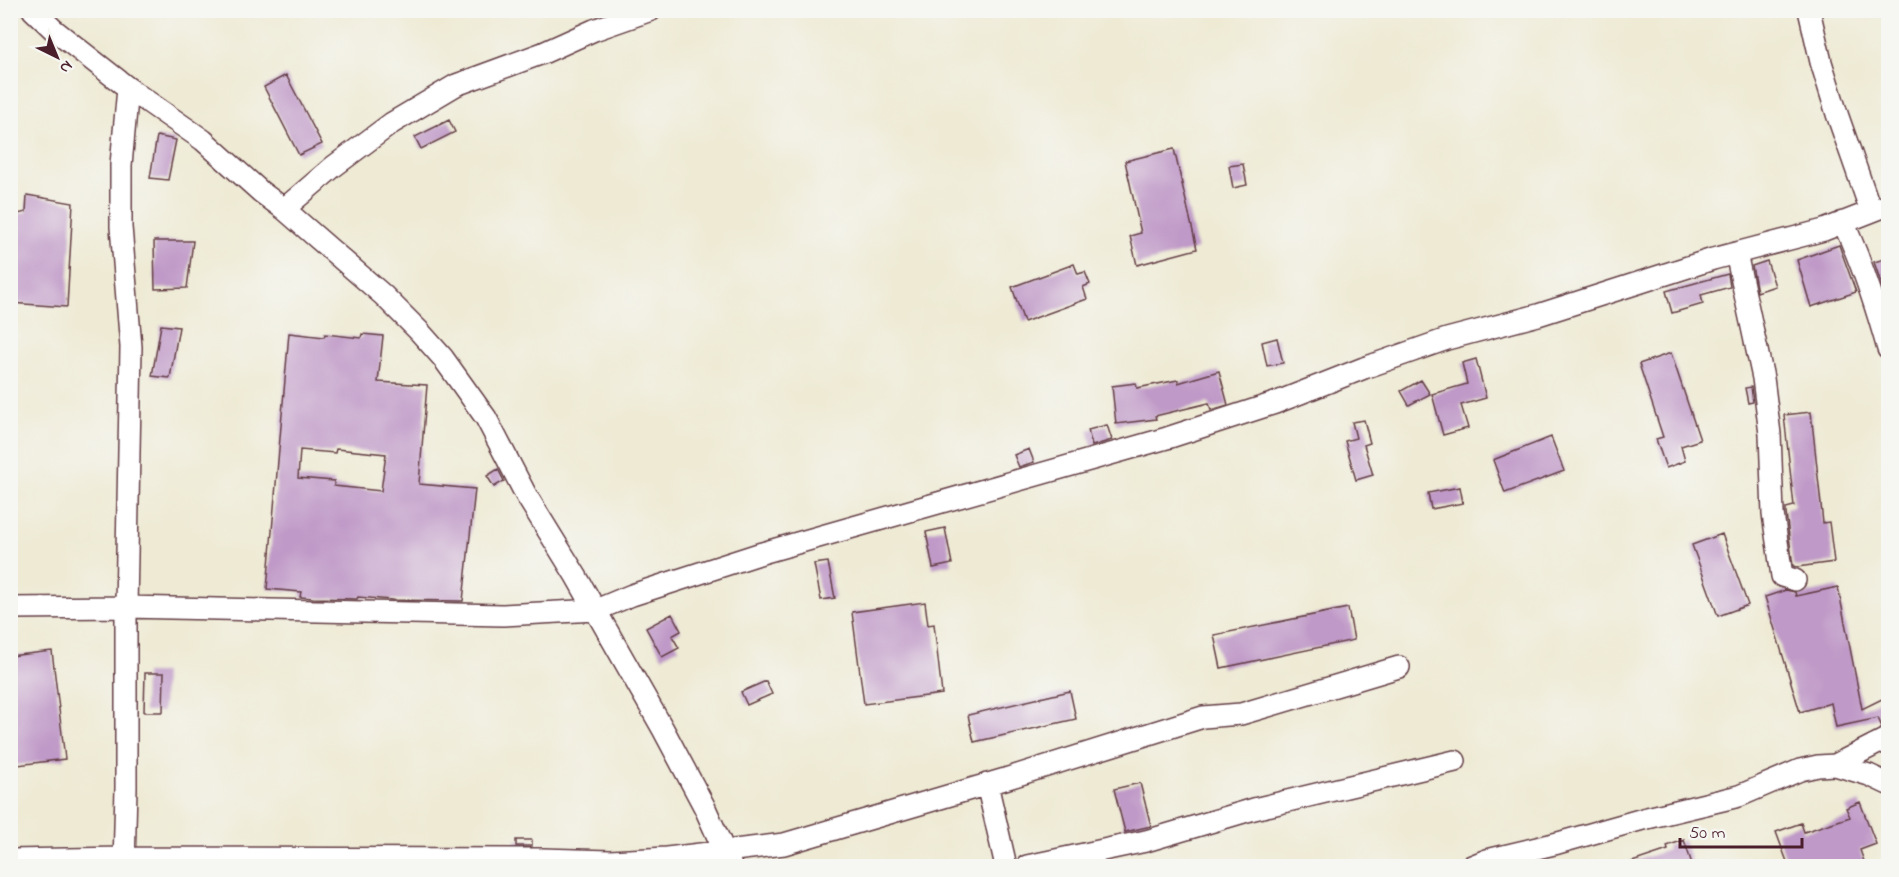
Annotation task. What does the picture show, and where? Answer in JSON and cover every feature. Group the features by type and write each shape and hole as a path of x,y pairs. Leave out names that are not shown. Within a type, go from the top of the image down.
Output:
{"street":[{"path":"33,10 54,30 128,88 203,140 383,295 443,358 486,418 526,495 596,610 704,806 727,858"},
{"path":"284,209 333,167 393,123 456,85 651,10"},
{"path":"10,608 126,607 503,615 596,610 632,595 762,553 1167,438 1275,403 1364,368 1448,339 1538,315 1736,253 1824,230 1880,208 1833,104 1809,10"},
{"path":"124,862 131,347 121,227 121,165 128,88"},
{"path":"1843,222 1856,249 1873,296 1888,350"},
{"path":"1736,253 1763,378 1770,434 1773,513 1782,576 1795,580"},
{"path":"10,860 124,862 542,859 610,861 727,858 784,844 987,784 1203,717 1241,714 1400,667"},
{"path":"1835,765 1888,738"},
{"path":"1027,867 1146,841 1254,809 1455,761"},
{"path":"1472,867 1487,860 1739,796 1800,770 1818,766 1835,765 1869,775 1888,784"},
{"path":"987,784 1006,867"}],"building":[{"path":"286,75 322,144 299,155 264,87"},
{"path":"449,120 455,132 421,149 415,137"},
{"path":"157,136 176,140 168,180 150,178"},
{"path":"1174,149 1197,249 1137,265 1130,236 1141,233 1125,161"},
{"path":"1243,164 1247,185 1233,188 1229,166"},
{"path":"27,195 73,203 67,307 10,303 10,216 26,212"},
{"path":"154,241 193,241 187,288 155,289"},
{"path":"1839,245 1856,292 1811,307 1797,260"},
{"path":"1888,258 1888,300 1887,300 1874,262"},
{"path":"1767,261 1775,286 1757,292 1752,266"},
{"path":"1074,264 1078,274 1085,272 1090,284 1083,287 1087,299 1024,322 1012,287"},
{"path":"1728,274 1730,287 1701,295 1703,304 1672,313 1666,291"},
{"path":"161,325 179,327 170,378 152,376"},
{"path":"289,333 324,337 325,334 361,338 362,334 383,336 378,382 427,385 419,484 475,489 463,601 358,597 357,599 313,598 300,597 301,592 267,589","holes":["336,449 386,454 381,491 334,486 334,481 298,478 300,450 335,453"]},
{"path":"1277,338 1283,363 1267,366 1262,342"},
{"path":"1671,353 1700,440 1681,446 1685,461 1666,468 1656,439 1663,437 1639,364"},
{"path":"1476,359 1486,398 1461,405 1468,428 1443,435 1432,394 1467,384 1462,363"},
{"path":"1219,371 1228,405 1211,410 1209,403 1155,416 1156,419 1116,424 1112,386 1136,383 1137,388 1178,380 1178,383"},
{"path":"1421,380 1430,394 1409,405 1401,391"},
{"path":"1751,387 1753,402 1748,403 1745,388"},
{"path":"1811,412 1823,523 1829,522 1834,562 1797,567 1793,566 1786,513 1786,508 1794,506 1784,415"},
{"path":"1364,420 1370,443 1364,445 1373,475 1356,480 1345,441 1356,438 1352,422"},
{"path":"1107,425 1112,440 1092,446 1088,430"},
{"path":"1551,437 1564,471 1505,493 1493,460"},
{"path":"1029,449 1034,462 1019,467 1014,455"},
{"path":"498,469 504,481 494,487 487,476"},
{"path":"1460,487 1463,503 1431,509 1428,493"},
{"path":"945,528 952,564 933,568 926,532"},
{"path":"1722,534 1748,605 1718,616 1692,545"},
{"path":"828,562 835,598 821,600 814,564"},
{"path":"1838,587 1862,709 1888,696 1888,725 1882,727 1878,718 1836,727 1831,703 1800,712 1765,597 1786,590 1795,592 1796,596"},
{"path":"925,602 928,625 934,624 942,694 864,704 852,612"},
{"path":"1348,608 1354,640 1221,668 1214,635"},
{"path":"672,614 681,631 672,636 679,648 662,657 646,628"},
{"path":"52,651 65,759 10,766 10,656"},
{"path":"145,673 164,673 163,712 144,712"},
{"path":"766,681 772,694 747,705 741,692"},
{"path":"1070,691 1076,719 974,742 968,715"},
{"path":"1140,783 1151,826 1125,832 1114,789"},
{"path":"1860,802 1876,844 1860,850 1865,864 1858,867 1789,867 1776,832 1801,823 1804,832 1850,817 1846,808"},
{"path":"516,840 532,840 532,846 516,846"},
{"path":"1684,840 1693,867 1626,867 1626,864 1668,850 1667,846"}]}
